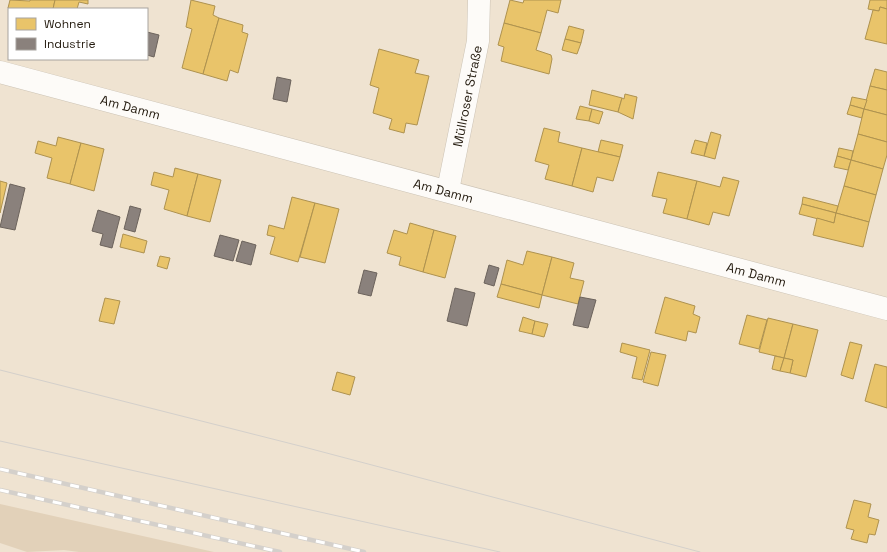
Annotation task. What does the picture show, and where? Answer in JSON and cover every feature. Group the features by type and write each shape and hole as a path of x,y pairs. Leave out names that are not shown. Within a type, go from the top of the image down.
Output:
{"street":[{"name":"Müllroser Straße","path":"448,190 478,41 479,0"},
{"name":"Am Damm","path":"0,72 886,307"}],"shaded area":[{"path":"0,504 214,552 79,552 64,550 27,552 0,543"}],"building: Wohnen":[{"path":"10,0 55,0 53,8 8,8"},
{"path":"55,0 88,0 88,4 79,2 77,8 53,8"},
{"path":"191,0 215,6 213,15 219,18 203,74 182,68 192,29 186,27"},
{"path":"510,0 523,3 524,0 561,0 558,13 547,10 541,33 504,23"},
{"path":"870,0 887,0 887,9 880,7 879,11 868,9"},
{"path":"880,7 887,9 887,44 865,39 873,10 879,11"},
{"path":"219,18 243,25 242,32 248,34 238,73 230,70 227,81 203,74"},
{"path":"504,23 541,33 536,50 551,55 552,59 549,74 501,61 504,47 498,45"},
{"path":"569,26 584,30 581,43 565,39"},
{"path":"565,39 581,43 577,54 562,50"},
{"path":"379,49 419,60 415,73 429,76 417,125 406,123 404,133 389,129 392,119 373,113 379,88 370,85"},
{"path":"875,69 887,72 887,90 870,86"},
{"path":"870,86 887,90 887,115 864,109"},
{"path":"592,90 622,98 618,112 589,105"},
{"path":"625,94 637,97 633,119 618,112 622,98 624,99"},
{"path":"852,97 867,100 864,109 850,105"},
{"path":"850,105 864,109 862,118 847,114"},
{"path":"580,106 592,109 589,121 576,119"},
{"path":"592,109 603,112 599,124 589,121"},
{"path":"864,109 887,115 887,142 858,134"},
{"path":"544,128 560,132 558,142 582,148 572,186 545,179 549,165 535,161"},
{"path":"711,132 721,135 715,159 704,156"},
{"path":"858,134 887,142 887,155 883,169 851,160"},
{"path":"58,137 81,143 70,184 47,178 52,158 35,153 38,141 56,146"},
{"path":"601,140 623,145 620,157 598,152"},
{"path":"695,140 707,143 704,156 691,153"},
{"path":"81,143 104,149 94,191 70,184"},
{"path":"582,148 620,157 613,181 597,177 593,192 572,186"},
{"path":"839,148 853,151 851,160 837,156"},
{"path":"837,156 851,160 848,170 834,167"},
{"path":"851,160 883,169 876,195 844,186"},
{"path":"175,168 198,174 187,216 164,209 169,190 151,185 154,172 173,177"},
{"path":"658,172 697,181 687,219 663,213 667,199 652,196"},
{"path":"198,174 221,180 210,222 187,216"},
{"path":"723,177 739,181 729,216 713,212 709,225 687,219 697,181 720,187"},
{"path":"0,181 7,183 0,213"},
{"path":"844,186 876,195 869,222 836,213"},
{"path":"292,197 315,203 298,262 270,254 275,237 267,235 269,225 284,229"},
{"path":"803,197 838,206 836,213 802,204"},
{"path":"315,203 339,209 325,263 300,257"},
{"path":"802,204 836,213 834,223 799,214"},
{"path":"836,213 869,222 863,247 813,235 817,218 834,223"},
{"path":"410,223 434,230 423,272 399,265 401,257 387,253 394,230 407,234"},
{"path":"434,230 456,236 445,278 423,272"},
{"path":"123,234 147,241 144,253 120,247"},
{"path":"527,251 552,257 542,295 501,284 507,260 523,265"},
{"path":"160,256 170,258 167,269 157,266"},
{"path":"552,257 574,263 570,278 584,281 578,304 542,295"},
{"path":"501,284 542,295 539,308 497,297"},
{"path":"665,297 695,306 693,314 700,317 696,333 688,331 686,341 655,333"},
{"path":"105,298 120,301 114,324 99,321"},
{"path":"747,315 767,320 759,349 739,344"},
{"path":"523,317 535,321 532,334 519,331"},
{"path":"768,318 793,324 784,358 759,352"},
{"path":"535,321 548,324 544,337 532,334"},
{"path":"793,324 818,330 806,377 790,373 793,360 784,358"},
{"path":"850,342 862,345 853,379 841,375"},
{"path":"622,343 650,350 642,380 632,378 637,357 620,352"},
{"path":"651,352 666,355 658,386 643,382"},
{"path":"775,356 784,358 780,371 772,369"},
{"path":"784,358 793,360 790,373 780,371"},
{"path":"875,364 887,367 887,408 865,401"},
{"path":"337,372 355,377 350,395 332,390"},
{"path":"854,500 871,504 868,517 879,520 875,535 869,534 867,543 851,539 854,530 846,528"}],"building: Industrie":[{"path":"148,32 159,35 154,57 148,55"},
{"path":"277,77 291,80 287,102 273,99"},
{"path":"10,184 25,188 15,230 0,227"},
{"path":"130,206 141,209 135,232 124,229"},
{"path":"98,210 120,217 112,248 100,245 103,234 92,231"},
{"path":"220,235 239,240 233,261 214,256"},
{"path":"242,241 256,245 251,265 236,261"},
{"path":"489,265 499,268 494,286 484,283"},
{"path":"364,270 377,273 371,296 358,293"},
{"path":"455,288 475,293 467,326 447,321"},
{"path":"580,297 596,300 588,328 573,325"}],"tram line":[{"path":"0,370 304,447 700,552"},
{"path":"0,441 500,552"}],"railway":[{"path":"0,469 364,552"},
{"path":"0,490 280,552"}]}
